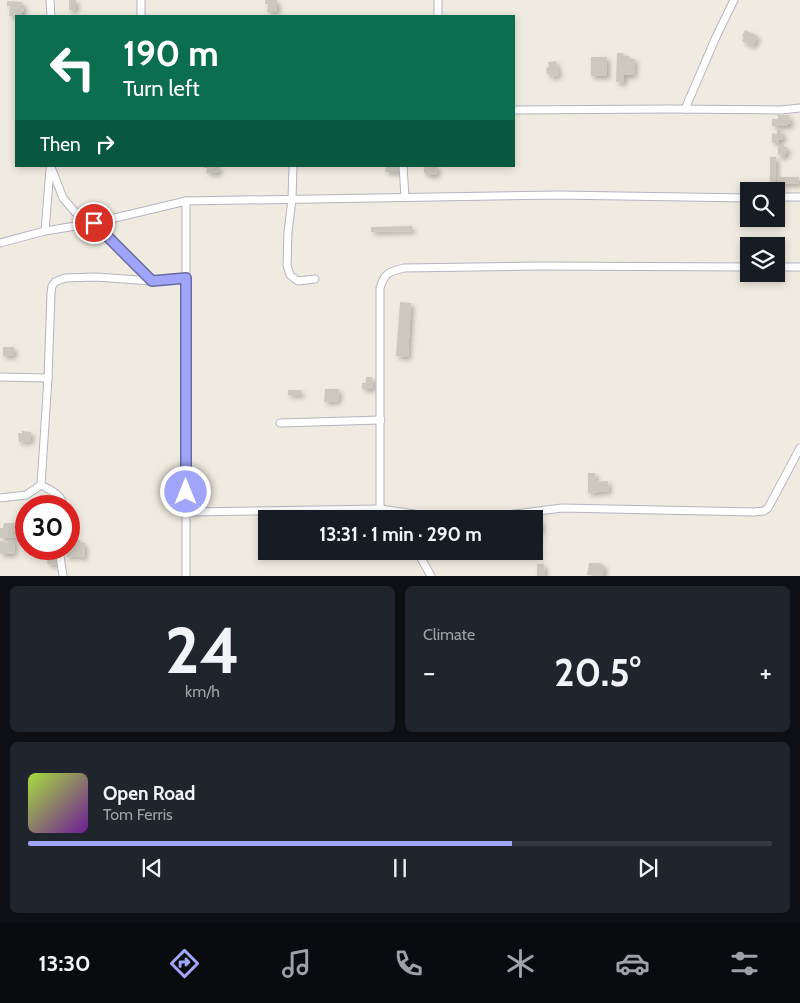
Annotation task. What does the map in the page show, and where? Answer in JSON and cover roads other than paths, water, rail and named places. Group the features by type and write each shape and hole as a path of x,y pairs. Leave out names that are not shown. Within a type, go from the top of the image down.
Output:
{"street":[{"path":"50,0 50,15"},
{"path":"141,0 141,15"},
{"path":"438,0 438,15"},
{"path":"685,109 734,0"},
{"path":"515,110 780,110 800,108"},
{"path":"51,167 63,198 75,212 94,223 152,281"},
{"path":"46,231 51,167"},
{"path":"293,167 287,266 290,275 298,281 315,279"},
{"path":"403,167 404,197"},
{"path":"0,243 46,231 94,223 186,201 558,195 740,198"},
{"path":"785,197 800,197"},
{"path":"186,201 186,576"},
{"path":"380,509 380,288 384,277 389,272 404,268 539,266 740,267"},
{"path":"785,267 800,267"},
{"path":"40,485 48,378 52,286 55,282 65,278 96,277 152,281 186,278"},
{"path":"0,377 48,378"},
{"path":"280,423 381,420"},
{"path":"543,510 562,508 764,511 768,508 800,448"},
{"path":"0,498 26,495 40,485"},
{"path":"40,485 59,495"},
{"path":"186,512 386,510"},
{"path":"61,560 63,576"},
{"path":"421,560 431,576"}]}
